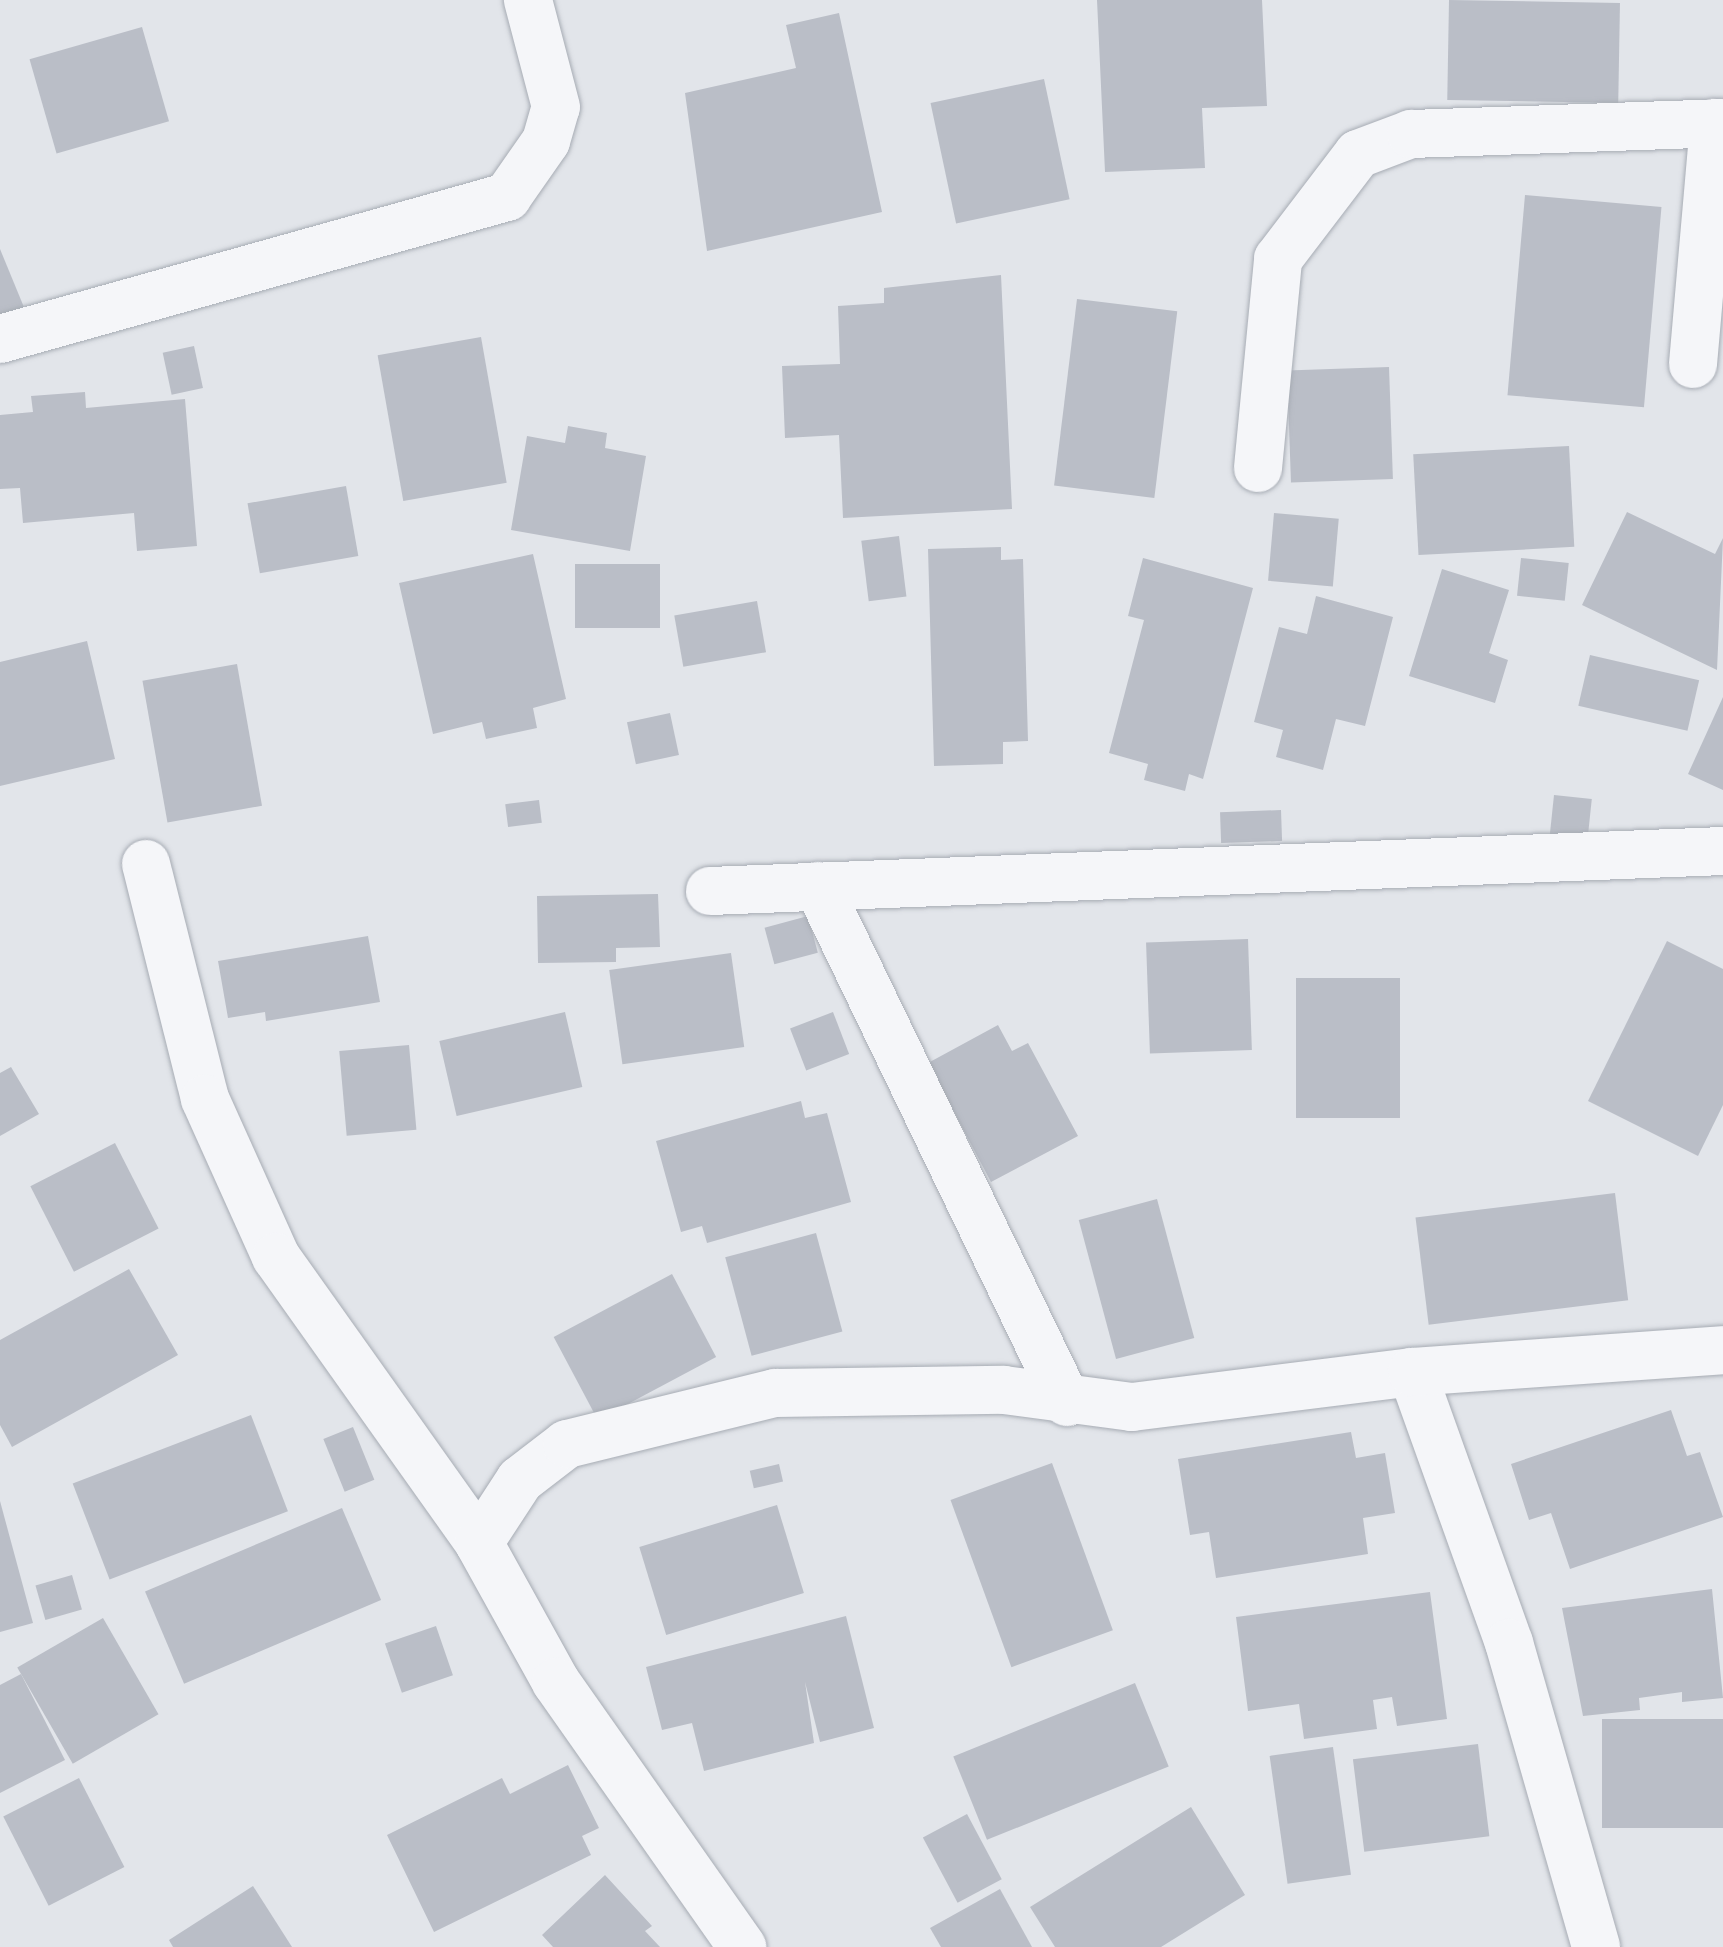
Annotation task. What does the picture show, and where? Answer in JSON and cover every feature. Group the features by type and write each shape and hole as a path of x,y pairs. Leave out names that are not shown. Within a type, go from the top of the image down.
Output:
{"street":[{"path":"0,340 506,197 546,141 556,107 528,0"},
{"path":"1258,468 1278,259 1358,154 1411,134 1719,123 1692,364"},
{"path":"710,890 1723,851"},
{"path":"146,864 204,1099 276,1257 479,1543 556,1682 742,1947"},
{"path":"818,886 1068,1402"},
{"path":"479,1543 520,1480 567,1444 628,1425 775,1392 1004,1390 1068,1402 1132,1407 1412,1372 1723,1350"},
{"path":"1412,1372 1509,1643 1596,1947"}],"building":[{"path":"1097,0 1262,0 1267,106 1202,108 1205,168 1105,172"},
{"path":"1449,0 1620,3 1618,103 1447,100"},
{"path":"839,13 882,212 707,251 685,93 796,68 786,25"},
{"path":"142,27 169,121 57,153 30,59"},
{"path":"1044,79 1070,199 956,223 931,103"},
{"path":"1525,195 1661,207 1644,407 1507,395"},
{"path":"0,249 28,317 0,329"},
{"path":"1001,275 1012,509 843,518 839,435 785,438 782,366 840,364 838,306 884,303 884,288"},
{"path":"1077,299 1177,311 1154,498 1054,486"},
{"path":"481,337 507,483 403,501 378,355"},
{"path":"194,346 203,388 172,395 163,353"},
{"path":"1389,367 1393,479 1291,482 1287,371"},
{"path":"85,392 86,408 185,399 197,546 137,551 134,513 23,523 20,488 0,489 0,415 33,412 31,396"},
{"path":"568,426 607,433 605,448 646,456 630,551 511,530 527,436 565,443"},
{"path":"1569,446 1574,547 1418,555 1413,454"},
{"path":"346,486 358,556 260,573 248,503"},
{"path":"1627,512 1715,554 1723,538 1717,670 1582,605"},
{"path":"1274,513 1339,519 1333,586 1268,581"},
{"path":"899,536 906,597 869,601 861,541"},
{"path":"1001,547 1001,560 1023,559 1028,741 1003,742 1003,764 934,766 928,549"},
{"path":"533,554 566,699 533,708 537,728 486,739 482,722 433,734 399,583"},
{"path":"1143,558 1253,588 1203,779 1189,774 1185,791 1144,780 1148,764 1109,753 1144,620 1128,616"},
{"path":"1521,558 1569,563 1565,601 1517,596"},
{"path":"575,564 660,564 660,628 575,628"},
{"path":"1442,569 1509,590 1489,653 1508,660 1495,703 1409,676"},
{"path":"1316,596 1393,617 1365,726 1336,719 1323,770 1276,757 1283,730 1254,722 1279,627 1307,634"},
{"path":"757,601 766,652 683,667 674,616"},
{"path":"87,641 115,759 0,786 0,662"},
{"path":"1590,655 1699,680 1687,731 1578,706"},
{"path":"237,664 262,806 167,822 142,681"},
{"path":"1723,697 1723,790 1688,774"},
{"path":"670,713 679,755 636,764 627,722"},
{"path":"1554,795 1592,799 1587,842 1550,838"},
{"path":"539,800 542,823 508,827 505,804"},
{"path":"1281,810 1282,841 1221,843 1220,812"},
{"path":"658,894 660,947 616,948 616,962 538,963 537,896"},
{"path":"808,916 818,953 774,964 765,928"},
{"path":"368,936 380,1002 266,1021 265,1012 228,1018 218,961"},
{"path":"1248,939 1252,1050 1150,1053 1146,943"},
{"path":"1667,941 1723,969 1723,1105 1698,1156 1588,1101"},
{"path":"731,953 744,1047 622,1064 609,970"},
{"path":"1296,978 1400,978 1400,1118 1296,1118"},
{"path":"565,1012 582,1087 457,1116 439,1041"},
{"path":"833,1012 849,1054 806,1070 790,1028"},
{"path":"998,1025 1012,1051 1028,1043 1078,1136 991,1182 928,1063"},
{"path":"409,1045 416,1130 347,1136 339,1051"},
{"path":"11,1067 39,1114 0,1136 0,1073"},
{"path":"801,1101 805,1118 827,1113 851,1202 707,1243 702,1226 681,1232 656,1141"},
{"path":"115,1143 159,1229 74,1272 30,1186"},
{"path":"1615,1193 1628,1300 1429,1325 1415,1217"},
{"path":"1157,1199 1194,1338 1116,1359 1079,1220"},
{"path":"816,1233 842,1332 752,1356 725,1257"},
{"path":"129,1269 178,1355 12,1447 0,1425 0,1340"},
{"path":"672,1274 716,1357 598,1420 554,1337"},
{"path":"1671,1410 1687,1456 1700,1452 1723,1517 1570,1569 1551,1513 1529,1520 1511,1464"},
{"path":"251,1415 288,1511 110,1580 73,1483"},
{"path":"353,1427 374,1480 345,1492 323,1439"},
{"path":"1351,1432 1356,1458 1385,1453 1395,1513 1363,1518 1368,1554 1216,1578 1209,1532 1190,1535 1178,1459"},
{"path":"1052,1463 1113,1630 1011,1667 951,1500"},
{"path":"779,1464 783,1482 754,1488 750,1471"},
{"path":"0,1501 33,1623 0,1632"},
{"path":"777,1505 804,1593 666,1635 639,1547"},
{"path":"342,1508 381,1600 184,1684 145,1592"},
{"path":"72,1575 82,1610 45,1620 35,1585"},
{"path":"1712,1589 1723,1698 1682,1702 1682,1692 1639,1698 1640,1710 1583,1716 1562,1608"},
{"path":"1430,1592 1447,1719 1397,1726 1392,1697 1373,1700 1377,1729 1304,1739 1299,1704 1248,1711 1236,1617"},
{"path":"846,1616 874,1728 820,1742 805,1682 814,1743 704,1771 692,1723 662,1730 646,1667"},
{"path":"103,1618 158,1714 73,1764 17,1668"},
{"path":"436,1626 453,1675 402,1693 385,1644"},
{"path":"21,1674 65,1760 0,1793 0,1685"},
{"path":"1135,1683 1169,1766 987,1840 953,1756"},
{"path":"1602,1719 1723,1719 1723,1828 1602,1828"},
{"path":"1478,1744 1489,1836 1364,1852 1353,1759"},
{"path":"1333,1747 1351,1875 1288,1884 1270,1756"},
{"path":"568,1765 599,1828 582,1836 591,1855 434,1932 387,1835 502,1778 510,1794"},
{"path":"79,1778 124,1867 49,1906 3,1817"},
{"path":"1191,1807 1245,1895 1161,1947 1055,1947 1030,1907"},
{"path":"967,1814 1002,1879 958,1903 923,1837"},
{"path":"605,1875 652,1926 645,1931 660,1947 553,1947 542,1935"},
{"path":"253,1886 292,1947 173,1947 169,1940"},
{"path":"1000,1889 1032,1947 941,1947 930,1928"}]}
